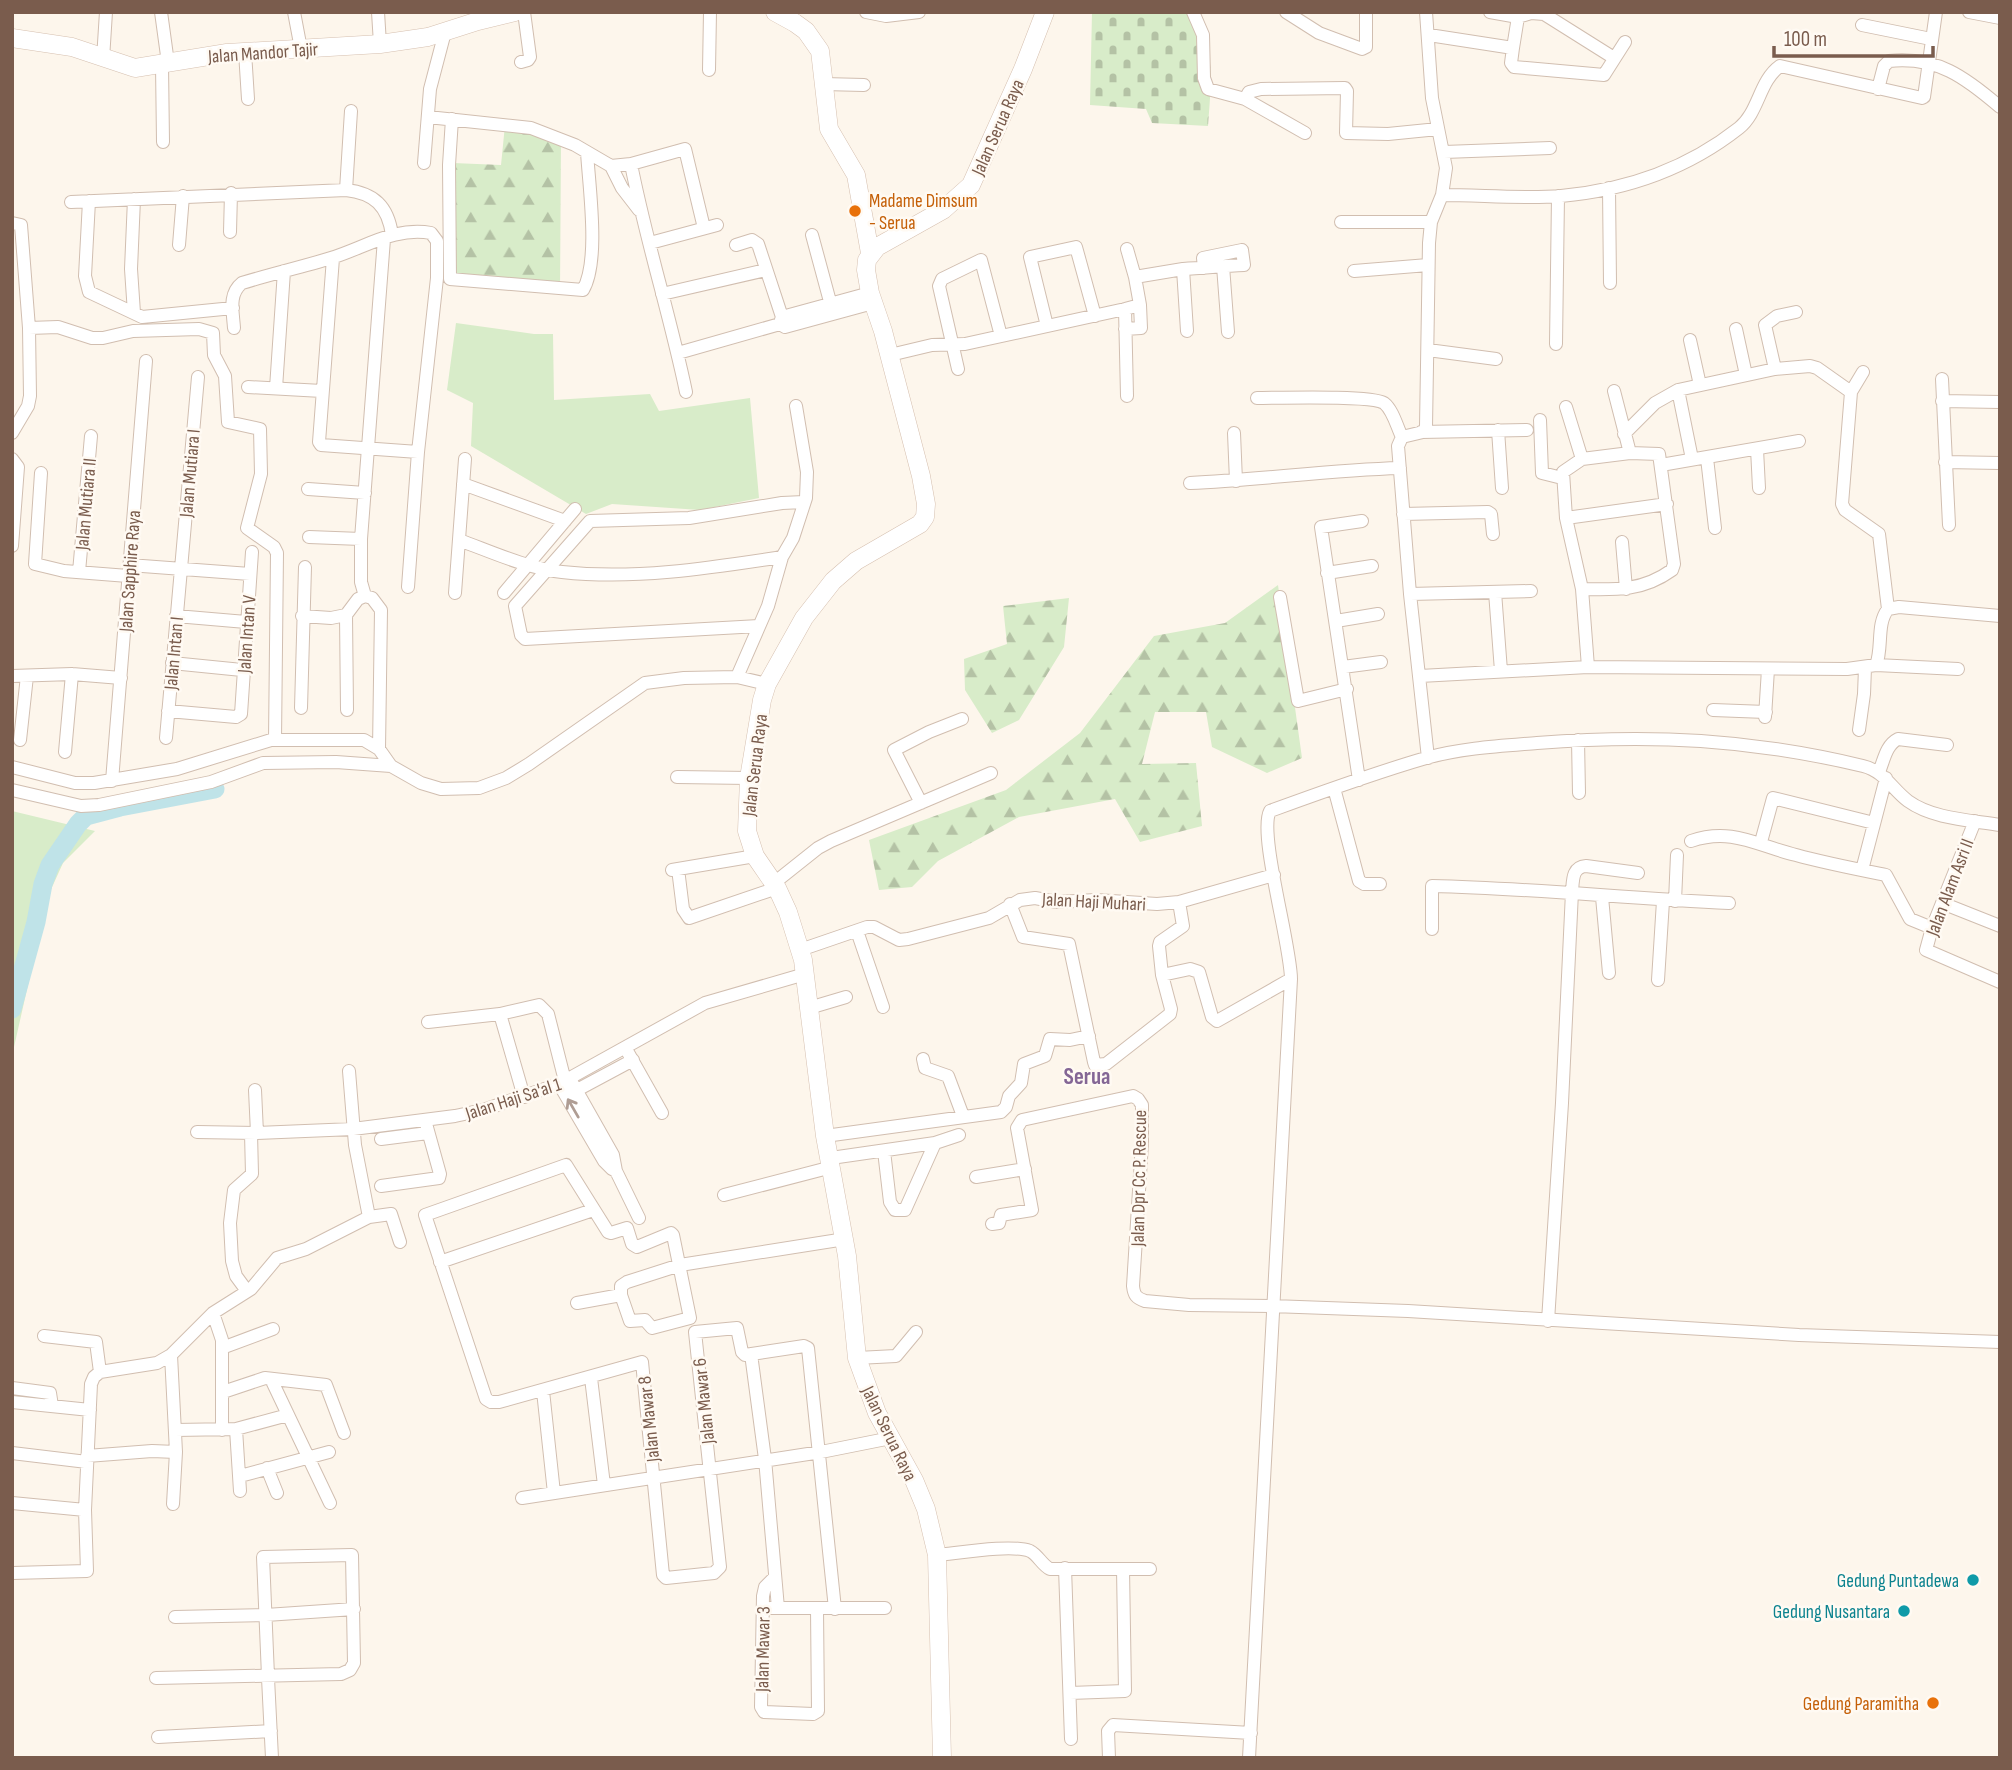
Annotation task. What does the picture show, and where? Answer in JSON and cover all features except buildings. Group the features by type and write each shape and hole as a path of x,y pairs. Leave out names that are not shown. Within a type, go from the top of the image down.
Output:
{"main road":[{"name":"Jalan Mandor Tajir","path":"12,38 72,47 135,68 245,52 380,44 445,32 515,12"},
{"path":"775,12 799,17 820,51 829,129 856,175 870,253"},
{"name":"Jalan Serua Raya","path":"942,1758 937,1555 926,1509 870,1399 857,1357 845,1238 825,1136 805,974 788,912 755,856 747,831 749,778 757,725 767,684 804,618 833,581 856,561 920,524 925,517 926,504 921,476 866,270 870,253 943,210 971,185 1023,69 1045,12"}],"street":[{"path":"103,59 106,12"},
{"path":"161,12 165,64 163,142"},
{"path":"294,12 301,49"},
{"path":"378,12 380,44"},
{"path":"521,62 530,57 524,12"},
{"path":"709,71 710,12"},
{"path":"866,12 886,16 919,12"},
{"path":"1193,12 1203,35 1206,86 1210,91 1245,99 1306,133"},
{"path":"1286,12 1319,33 1362,49 1366,47 1366,12"},
{"path":"1421,432 1426,427 1431,222 1445,180 1444,152 1432,98 1426,12"},
{"path":"1490,12 1518,17 1531,13 1544,14 1614,58"},
{"path":"1442,195 1558,196 1642,180 1698,157 1739,128 1754,110 1771,75 1780,66 1922,98 1936,12"},
{"path":"1977,13 2000,18"},
{"path":"1518,17 1511,62 1514,67 1604,75 1608,73 1625,42"},
{"path":"1862,25 1931,39"},
{"path":"424,163 430,89 445,32"},
{"path":"1429,35 1513,48"},
{"path":"245,52 248,99"},
{"path":"1878,89 1884,66 1889,61 1928,62 1971,82 2000,107"},
{"path":"823,84 864,85"},
{"path":"1245,99 1249,92 1261,89 1345,88 1346,133 1388,134 1438,129"},
{"path":"346,190 351,111"},
{"path":"428,117 531,128 549,133 611,166 622,188 640,211"},
{"path":"452,119 450,279 583,290 589,278 592,257 587,152"},
{"path":"1444,152 1550,148"},
{"path":"611,166 631,164 685,149 704,228"},
{"path":"631,164 640,211 686,392"},
{"path":"1609,188 1610,283"},
{"path":"71,202 346,190 371,195 385,212 388,237 361,539 361,575 365,596"},
{"path":"230,232 231,193"},
{"path":"178,246 183,196"},
{"path":"1556,344 1558,196"},
{"path":"134,199 131,269 134,313"},
{"path":"89,201 85,284 92,294 142,317 233,307"},
{"path":"1341,222 1431,222"},
{"path":"12,223 21,225 29,328 30,401 12,433"},
{"path":"650,243 717,225"},
{"path":"234,328 234,289 242,283 333,258 388,237 421,231 431,233 437,241 408,587"},
{"path":"812,235 833,309"},
{"path":"736,245 752,240 758,244 781,320"},
{"path":"1047,326 1030,257 1076,247 1095,316"},
{"path":"1125,329 1141,328 1140,305 1127,249"},
{"path":"1135,277 1183,269 1204,268 1244,265 1242,250 1203,258 1204,268"},
{"path":"333,258 318,438 321,445 418,452"},
{"path":"958,369 939,286 942,279 981,260 1001,336"},
{"path":"1354,271 1428,265"},
{"path":"1223,266 1228,332"},
{"path":"1183,269 1187,331"},
{"path":"663,294 766,270"},
{"path":"276,388 284,271"},
{"path":"678,353 781,320 872,298"},
{"path":"890,355 932,345 965,344 1140,305"},
{"path":"1125,309 1127,396"},
{"path":"1775,369 1765,325 1777,316 1796,312"},
{"path":"29,328 58,327 92,338 134,331 199,329 213,333 214,355 225,376 228,422 260,429 261,435 261,474 247,528 274,547 277,553 275,740"},
{"path":"1736,329 1746,375"},
{"path":"1690,340 1700,385"},
{"path":"1428,350 1496,359"},
{"name":"Jalan Sapphire Raya","path":"112,781 146,361"},
{"path":"1624,434 1656,403 1678,390 1775,369 1810,366 1817,368 1852,392"},
{"path":"1863,372 1852,392 1842,504 1845,510 1879,534 1888,609"},
{"name":"Jalan Mutiara I","path":"180,569 198,377"},
{"path":"1942,379 1949,525"},
{"path":"248,387 322,391"},
{"path":"1678,390 1692,460"},
{"path":"1614,391 1630,453"},
{"path":"1257,398 1351,398 1380,402 1388,408 1402,437 1398,446 1403,514 1427,758"},
{"path":"1942,401 2000,402"},
{"path":"737,677 768,606 782,557 793,538 805,500 807,472 796,406"},
{"path":"1566,407 1582,459"},
{"path":"1540,420 1542,473 1562,478"},
{"path":"1498,430 1502,488"},
{"path":"1402,437 1421,432 1527,430"},
{"path":"1234,433 1236,481"},
{"name":"Jalan Mutiara II","path":"79,572 91,436"},
{"path":"1661,465 1800,441"},
{"path":"1757,449 1759,488"},
{"path":"1582,589 1626,589 1649,582 1672,570 1674,564 1659,454 1630,453 1582,459 1565,469 1562,478 1566,518 1582,589 1588,667"},
{"path":"1707,458 1715,528"},
{"path":"12,459 18,467 12,546"},
{"path":"455,593 465,459"},
{"path":"1945,462 2000,463"},
{"path":"1190,484 1354,469 1400,468"},
{"path":"41,472 35,564 79,572 180,569 250,574"},
{"path":"463,484 565,521"},
{"path":"308,489 365,493"},
{"path":"504,593 593,520 688,518 805,500"},
{"path":"1566,518 1667,504"},
{"path":"576,509 565,521 515,606 520,635 525,639 759,625"},
{"path":"1403,514 1488,512 1491,514 1493,534"},
{"path":"1359,780 1321,527 1362,521"},
{"path":"309,537 361,539"},
{"path":"459,540 538,567 620,574 673,572 782,557"},
{"path":"1622,542 1626,589"},
{"name":"Jalan Intan V","path":"168,711 239,716 252,552"},
{"path":"1327,573 1372,566"},
{"path":"301,708 305,567"},
{"name":"Jalan Intan I","path":"166,738 180,569"},
{"path":"1410,594 1531,590"},
{"path":"1495,592 1502,671"},
{"path":"347,710 346,615 358,599 365,596 372,598 381,610 379,749"},
{"path":"1280,597 1297,701 1347,689"},
{"path":"1858,730 1870,667 1879,658 1883,615 1888,609 1899,607 2000,616"},
{"path":"1336,621 1378,614"},
{"path":"302,616 331,618 346,615"},
{"path":"176,616 246,622"},
{"path":"1343,667 1381,662"},
{"path":"172,663 242,670"},
{"path":"1420,676 1588,667 1958,669"},
{"path":"1713,710 1765,716 1768,669"},
{"path":"12,676 72,674 121,678"},
{"path":"65,752 72,674"},
{"path":"20,740 27,676"},
{"path":"12,767 75,783 112,781 177,769 275,740 364,740 379,749 391,766 406,776 441,789 479,788 506,778 529,764 645,683 684,678 737,677 767,684"},
{"path":"921,803 894,750 962,719"},
{"path":"1250,1758 1291,979 1288,946 1274,875 1268,822 1270,811 1427,758 1492,747 1578,740 1669,738 1749,743 1867,767 1883,775 1909,801 1923,809 2000,825"},
{"path":"1578,740 1579,793"},
{"path":"1862,870 1892,742 1898,740 1947,744"},
{"path":"12,789 80,806 99,805 211,782 263,763 336,762 391,766"},
{"path":"755,856 674,869 682,909 689,918 775,886 818,848 831,841 991,773"},
{"path":"677,777 749,778"},
{"path":"1334,788 1359,880 1364,884 1380,884"},
{"path":"1760,842 1773,799 1874,823"},
{"name":"Jalan Alam Asri II","path":"1975,821 1926,948 1928,952 2000,982"},
{"path":"1691,841 1718,835 1760,842 1794,855 1886,875 1910,919 1932,928"},
{"path":"1658,980 1677,855"},
{"path":"1548,1321 1575,872 1581,866 1638,873"},
{"name":"Jalan Haji Muhari","path":"800,950 874,927 893,938 908,939 974,923 989,918 1010,904 1035,898 1057,902 1096,900 1145,905 1179,902 1274,875"},
{"path":"1432,929 1433,886 1572,892 1602,897 1729,904"},
{"path":"1602,897 1609,973"},
{"path":"1010,904 1023,937 1069,944 1094,1062 1099,1067 1170,1014 1159,953 1160,942 1184,923 1179,902"},
{"path":"1942,904 2000,926"},
{"path":"857,931 883,1007"},
{"path":"1162,975 1190,969 1199,972 1212,1017 1217,1021 1291,979"},
{"name":"Jalan Haji Sa'al 1","path":"197,1132 254,1133 427,1126 568,1084 629,1055 712,1000 805,974"},
{"path":"809,1008 846,997"},
{"path":"428,1022 500,1014 539,1005 544,1007 568,1084 604,1161 616,1171"},
{"path":"500,1014 524,1097"},
{"path":"1005,1110 1009,1096 1021,1083 1024,1064 1045,1056 1050,1039 1070,1040 1089,1036"},
{"path":"629,1055 662,1114"},
{"path":"923,1059 928,1070 948,1076 963,1116"},
{"path":"349,1070 354,1129 369,1217"},
{"path":"568,1084 613,1155 616,1171 639,1218"},
{"path":"247,1292 233,1269 230,1223 234,1189 249,1177 253,1170 255,1090"},
{"name":"Jalan Dpr Cc P. Rescue","path":"1018,1124 1022,1120 1115,1099 1133,1096 1138,1099 1142,1105 1142,1143 1134,1294 1145,1301 1189,1305 1272,1306"},
{"path":"825,1136 1005,1110"},
{"path":"992,1224 999,1223 1000,1215 1032,1210 1018,1124 1005,1110"},
{"path":"381,1186 439,1178 440,1174 427,1126 382,1139"},
{"path":"724,1195 832,1162 935,1143 959,1135"},
{"path":"884,1151 890,1202 895,1210 905,1210 935,1143"},
{"path":"604,1485 590,1378 495,1403 486,1399 425,1215 566,1165 593,1210 611,1233 627,1228 632,1244 636,1247 672,1234 680,1265 690,1318 652,1328 645,1320 630,1321 621,1296 621,1286 627,1282 680,1265 845,1238"},
{"path":"976,1177 1025,1169"},
{"path":"440,1262 593,1210"},
{"path":"12,1573 86,1572 87,1459 91,1384 94,1377 100,1372 157,1363 172,1355 213,1313 247,1292 277,1258 306,1249 369,1217 390,1214 400,1242"},
{"path":"577,1303 621,1296"},
{"path":"1272,1306 1408,1311 1799,1335 2000,1342"},
{"path":"213,1313 221,1332 222,1430"},
{"name":"Jalan Mawar 6","path":"654,1476 664,1578 714,1573 720,1567 695,1332 737,1328 743,1354 751,1354"},
{"path":"222,1349 273,1329"},
{"path":"857,1357 897,1356 916,1332"},
{"path":"44,1336 96,1342 100,1372"},
{"path":"778,1608 765,1459 751,1354 804,1346 808,1348 821,1452 835,1609"},
{"path":"172,1355 176,1452 173,1504"},
{"name":"Jalan Mawar 8","path":"590,1378 642,1362 654,1476"},
{"path":"223,1391 260,1379 326,1385 344,1433"},
{"path":"271,1379 330,1503"},
{"path":"12,1388 50,1393 52,1406"},
{"path":"543,1391 554,1493"},
{"path":"12,1402 90,1410"},
{"path":"175,1430 236,1429 288,1415"},
{"path":"236,1429 240,1491"},
{"path":"522,1499 654,1476 821,1452 891,1438"},
{"path":"12,1453 87,1459 152,1451 176,1452"},
{"path":"240,1476 329,1452"},
{"path":"267,1468 277,1493"},
{"path":"12,1503 85,1510"},
{"path":"937,1555 1025,1550 1034,1554 1046,1567 1150,1569"},
{"path":"156,1678 268,1676 341,1674 350,1670 354,1664 352,1555 264,1557 268,1676 271,1731 271,1758"},
{"path":"1065,1569 1071,1739"},
{"path":"1070,1693 1125,1691 1123,1569"},
{"name":"Jalan Mawar 3","path":"775,1577 765,1587 762,1608 762,1710 813,1714 818,1712 817,1609"},
{"path":"762,1608 885,1608"},
{"path":"176,1617 354,1609"},
{"path":"1109,1758 1108,1731 1113,1725 1251,1733"},
{"path":"158,1737 271,1731"}],"green space":[{"path":"1092,12 1194,12 1209,54 1211,82 1208,126 1152,123 1146,109 1090,105"},
{"path":"505,125 561,139 560,292 453,283 453,163 501,165"},
{"path":"456,323 534,334 553,334 554,400 650,394 659,411 750,398 759,498 700,510 612,504 586,514 471,446 473,403 447,390"},
{"path":"1278,585 1302,758 1267,773 1212,747 1206,712 1155,712 1142,764 1196,763 1202,826 1140,842 1115,799 1019,817 938,861 912,887 879,890 869,840 1006,790 1080,733 1154,636 1225,623"},
{"path":"1069,598 1064,647 1019,720 992,733 965,690 964,659 1007,644 1003,606"},
{"path":"12,811 95,831 63,863 48,896 12,1056"}],"waterway":[{"path":"12,1009 36,922 43,884 50,865 78,824 86,816 120,807 215,789"}],"place":[{"name":"Madame Dimsum - Serua","path":"855,211"},
{"name":"Gedung Puntadewa","path":"1973,1580"},
{"name":"Gedung Nusantara","path":"1904,1611"},
{"name":"Gedung Paramitha","path":"1933,1703"}],"district":[{"name":"Serua","path":"1087,1076"}]}
